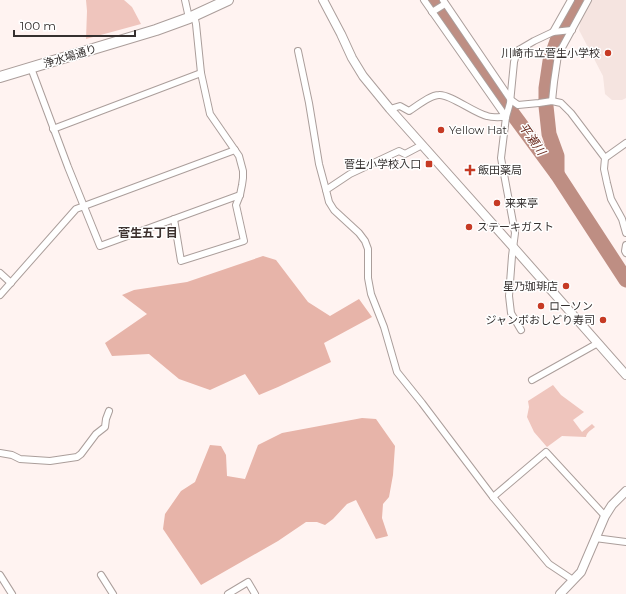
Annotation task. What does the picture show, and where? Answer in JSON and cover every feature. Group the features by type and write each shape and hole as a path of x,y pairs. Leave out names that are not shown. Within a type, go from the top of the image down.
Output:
{"main road":[{"name":"浄水場通り","path":"0,77 31,68 70,52 156,30 228,0"}],"street":[{"path":"174,219 180,261 244,241 236,205 240,195 243,171 239,156 210,114 201,73 196,24 191,16 185,0"},
{"path":"323,0 352,58 363,76 390,109 626,375"},
{"path":"424,0 507,117"},
{"path":"553,32 571,0"},
{"path":"552,101 558,55 588,0"},
{"path":"432,12 444,2 511,102 518,105 539,104 552,101 561,103 571,113 605,158 604,169 610,194 622,219 626,233"},
{"path":"521,330 511,313 509,296 515,233 501,158 507,117 511,102 514,62 517,51 534,41 553,32 572,30"},
{"path":"298,51 309,103 319,164 329,202 334,210 359,233 365,241 368,249 368,278 370,294 384,327 397,372 493,497 549,564 573,580"},
{"path":"31,68 53,129 100,246 240,195"},
{"path":"53,129 201,73"},
{"path":"390,109 400,106 409,110 438,94 446,95 466,107 487,116 507,117"},
{"path":"605,158 626,143"},
{"path":"326,190 350,174 399,152 405,154 422,145"},
{"path":"0,295 76,209 235,150"},
{"path":"626,245 624,251 626,253"},
{"path":"0,273 11,283"},
{"path":"532,380 598,343"},
{"path":"0,453 12,455 20,459 50,461 77,457 82,454 96,434 105,427 109,411"},
{"path":"493,497 546,452 605,516"},
{"path":"560,594 581,572 605,516 612,504 626,490"},
{"path":"595,538 626,542"},
{"path":"0,575 12,594"},
{"path":"101,575 113,594"},
{"path":"228,594 248,582 255,594"}],"shaded area":[{"path":"86,0 124,0 132,7 141,24 86,39"},
{"name":"川崎市立菅生小学校","path":"592,0 626,0 626,98 622,100 612,100 605,94 603,76 579,30 581,18"},
{"path":"263,256 276,260 308,302 330,316 359,299 372,317 324,343 331,362 259,395 245,374 210,390 179,379 149,354 112,356 105,343 147,314 122,295 134,290 187,282"},
{"path":"553,385 561,395 584,412 573,420 582,432 592,424 595,427 588,432 586,437 562,436 547,447 534,432 527,417 529,407 528,401"},
{"path":"362,418 376,419 395,446 393,475 389,497 383,504 382,518 388,536 376,539 356,500 347,504 325,525 317,522 306,522 278,541 201,585 163,529 165,514 181,491 195,482 210,445 221,446 226,455 227,476 245,479 258,445 282,433"}],"waterway":[{"name":"平瀬川","path":"435,0 475,56 501,98 557,174 626,280"},
{"path":"557,174 557,156 549,134 546,88 550,61 566,18 576,0"}],"place":[{"name":"川崎市立菅生小学校","path":"608,53"},
{"name":"Yellow Hat","path":"441,130"},
{"name":"菅生小学校入口","path":"429,164"},
{"name":"飯田薬局","path":"470,170"},
{"name":"来来亭","path":"497,203"},
{"name":"ステーキガスト","path":"469,227"},
{"name":"星乃珈琲店","path":"566,286"},
{"name":"ローソン","path":"541,306"},
{"name":"ジャンボおしどり寿司","path":"603,320"}],"district":[{"name":"菅生五丁目","path":"148,233"}]}
